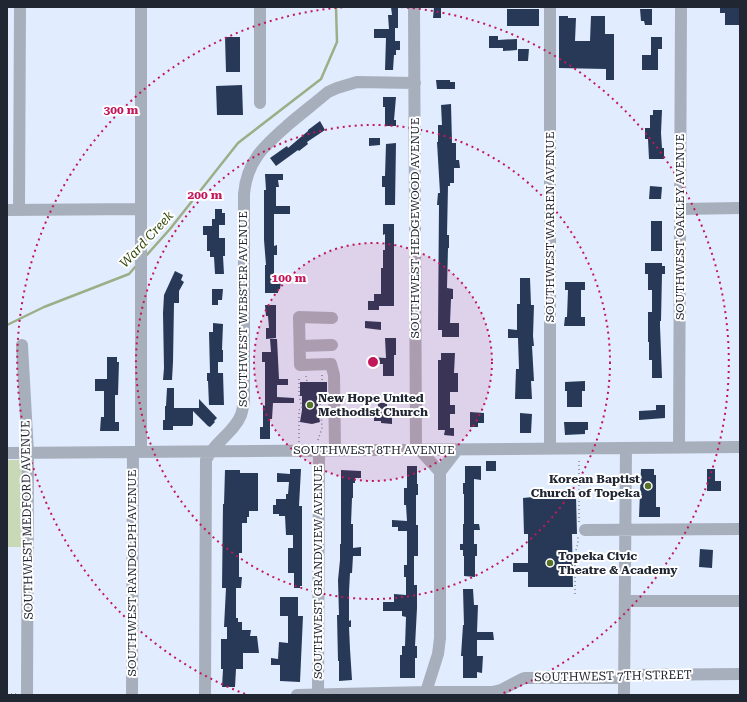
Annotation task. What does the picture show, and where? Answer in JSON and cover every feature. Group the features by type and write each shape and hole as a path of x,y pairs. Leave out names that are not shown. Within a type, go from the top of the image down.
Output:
{"street":[{"path":"20,7 20,210"},
{"name":"SOUTHWEST RANDOLPH AVENUE","path":"132,695 142,283 141,7"},
{"path":"260,7 260,103"},
{"name":"SOUTHWEST HEDGEWOOD AVENUE","path":"414,7 418,449"},
{"name":"SOUTHWEST WARREN AVENUE","path":"550,7 550,448"},
{"name":"SOUTHWEST OAKLEY AVENUE","path":"680,447 681,7"},
{"name":"SOUTHWEST WEBSTER AVENUE","path":"205,695 206,460 211,451 239,419 243,409 245,181 258,153 267,143 328,92 357,82 415,83"},
{"path":"681,209 740,208"},
{"path":"7,210 141,209"},
{"path":"332,318 299,317 300,365 332,364 334,375 335,450"},
{"name":"SOUTHWEST MEDFORD AVENUE","path":"22,345 28,452 27,695"},
{"path":"300,346 332,345"},
{"name":"SOUTHWEST 8TH AVENUE","path":"7,452 211,451 318,447 335,450 458,450 740,447"},
{"name":"SOUTHWEST GRANDVIEW AVENUE","path":"318,447 318,695"},
{"path":"624,695 626,448"},
{"path":"418,449 440,472"},
{"path":"426,693 438,654 440,638 440,472 458,450"},
{"path":"585,530 740,529"},
{"path":"625,601 740,601"},
{"name":"SOUTHWEST 7TH STREET","path":"297,695 492,692 512,690 522,679 525,678 618,678 631,675 740,674"}],"path":[{"path":"322,375 322,382"},
{"path":"299,376 299,395 302,408 299,410 299,444"},
{"path":"306,376 307,382"},
{"path":"318,447 322,428 320,401"}],"green space":[{"path":"7,460 28,460 28,547 7,547"}],"building":[{"path":"391,7 398,7 398,28 395,28 395,41 400,41 400,50 396,50 396,55 394,55 393,70 385,70 386,38 374,38 374,29 389,29 388,15 392,15"},
{"path":"434,7 441,7 441,18 433,18"},
{"path":"720,7 740,7 740,25 725,25 725,13 720,13"},
{"path":"507,9 539,9 539,26 507,26"},
{"path":"640,9 652,9 652,25 645,25 644,21 641,21"},
{"path":"559,16 576,18 575,41 590,41 591,16 605,16 605,34 614,34 614,80 606,80 606,69 559,68"},
{"path":"489,36 498,36 498,40 517,39 517,50 503,51 503,48 489,48"},
{"path":"225,37 240,37 240,72 226,72"},
{"path":"651,37 662,37 662,49 658,49 658,70 642,70 642,55 651,55"},
{"path":"518,49 529,49 528,61 518,61"},
{"path":"436,80 450,80 450,82 455,82 455,89 437,89"},
{"path":"242,85 243,115 217,115 216,86"},
{"path":"383,97 396,97 394,120 396,120 396,126 385,126 385,107 383,107"},
{"path":"451,104 452,143 456,143 456,160 459,160 460,168 454,168 454,183 450,183 450,186 448,186 447,235 449,235 449,248 447,288 453,289 450,323 459,323 459,337 442,337 442,330 438,330 439,205 437,205 438,193 440,193 437,142 438,125 442,125 441,105"},
{"path":"653,110 662,110 661,133 662,148 664,148 664,159 649,159 648,139 645,139 645,128 650,128 650,115 653,115"},
{"path":"320,121 325,130 307,142 308,144 299,151 298,150 276,166 270,158 287,146 288,148"},
{"path":"369,138 380,138 380,145 369,146"},
{"path":"396,143 395,205 385,205 385,187 382,187 382,176 385,176 386,144"},
{"path":"265,174 283,174 283,180 278,180 279,187 276,187 276,206 290,206 290,214 274,214 274,246 277,245 277,255 274,255 274,283 281,283 278,293 265,293"},
{"path":"650,186 662,187 661,199 649,199"},
{"path":"215,209 222,209 222,213 225,213 225,225 219,225 219,238 225,238 225,256 223,256 224,274 215,274 214,257 210,257 210,251 207,251 207,235 203,235 203,226 212,226 212,219 215,219"},
{"path":"651,221 662,221 662,251 651,251"},
{"path":"383,224 394,224 394,306 379,306 379,310 368,310 368,301 374,301 374,294 381,294 381,268 383,268 383,250 385,250 385,234 383,235"},
{"path":"645,263 662,263 662,266 665,266 665,274 662,274 660,321 662,378 652,378 652,360 649,360 648,312 652,312 652,290 648,290 648,274 645,274"},
{"path":"175,271 183,275 181,280 184,282 179,291 179,303 174,303 172,380 163,380 164,295"},
{"path":"520,278 530,278 531,305 534,305 534,346 532,346 534,381 531,381 532,399 515,399 516,369 519,369 518,338 508,338 508,329 517,330 517,304 520,304"},
{"path":"565,282 585,282 585,290 581,290 581,317 585,317 585,326 564,326 565,317 567,317 568,290 565,290"},
{"path":"212,289 223,289 222,300 218,300 218,305 212,305"},
{"path":"265,305 276,305 276,338 266,339 266,328 269,328"},
{"path":"365,321 381,322 381,330 365,328"},
{"path":"213,323 223,324 223,362 218,362 218,373 223,373 224,405 209,405 207,373 210,373 209,332 213,332"},
{"path":"385,338 396,338 394,376 383,376 383,364 368,364 368,357 386,358"},
{"path":"270,339 277,339 279,379 288,379 288,385 277,385 277,397 294,398 294,403 273,403 272,419 270,419 270,439 260,439 260,427 263,427 263,405 265,406 265,362 262,362 262,352 271,352"},
{"path":"441,353 455,353 454,373 458,373 458,392 450,392 450,405 455,405 455,414 450,414 450,428 454,428 454,436 444,435 445,430 438,430 438,360 441,360"},
{"path":"107,357 117,357 117,362 119,362 118,395 115,395 115,422 119,422 119,431 100,431 101,417 104,417 104,391 95,391 95,379 107,379"},
{"path":"585,381 585,391 582,391 582,407 567,407 567,391 565,391 565,382"},
{"name":"New Hope United Methodist Church","path":"300,382 327,382 327,399 318,400 320,422 312,424 300,422 302,396 300,396"},
{"path":"167,388 174,388 174,408 199,408 199,399 217,418 214,421 215,422 210,427 208,426 193,411 192,426 173,426 173,430 163,430"},
{"path":"378,403 387,403 387,407 392,407 392,424 374,421 374,409 378,409"},
{"path":"656,405 665,405 665,418 639,420 639,411 656,410"},
{"path":"470,412 484,413 484,423 478,423 478,427 470,427"},
{"path":"520,413 532,414 531,433 520,433"},
{"path":"564,422 588,422 588,430 585,430 585,434 565,435"},
{"path":"486,461 496,461 496,471 486,471"},
{"path":"407,466 417,466 418,484 418,495 416,495 416,525 418,525 418,556 414,556 414,585 417,585 415,646 417,646 417,658 415,658 415,678 400,678 400,655 402,655 402,646 405,646 406,617 402,616 402,611 383,611 383,602 394,602 394,594 406,595 404,565 407,565 407,531 398,531 398,527 392,527 392,520 407,521 406,505 404,505 404,488 407,488"},
{"path":"465,466 481,466 481,480 474,479 474,524 479,524 480,530 474,530 474,544 477,544 477,556 475,556 475,577 464,576 464,556 463,550 460,550 460,544 463,544 463,483 465,483"},
{"path":"290,469 301,469 299,506 302,506 302,586 300,586 300,588 294,588 294,573 288,573 288,548 293,548 293,535 286,535 285,516 273,514 273,505 276,505 276,499 286,499 286,494 288,494 289,482 277,482 277,473 290,474"},
{"path":"641,469 654,469 654,475 656,475 656,507 660,507 660,517 639,517"},
{"path":"707,469 715,469 715,481 721,481 721,491 707,491"},
{"path":"225,470 240,470 240,473 258,473 258,511 249,511 247,523 242,523 242,553 239,553 239,577 242,577 241,588 236,588 236,618 238,618 238,622 242,622 242,630 251,630 250,636 257,636 259,653 243,653 243,669 236,669 235,687 222,687 223,669 221,669 221,639 227,639 227,627 224,627 226,588 222,588"},
{"path":"341,470 361,471 361,478 355,478 355,483 353,483 351,524 353,524 353,548 361,547 361,556 353,556 352,573 350,573 349,621 351,620 351,627 349,627 352,680 339,681 337,615 339,615 338,580 341,544"},
{"name":"Topeka Civic Theatre & Academy","path":"566,496 576,496 577,534 572,534 573,587 528,587 528,572 513,572 513,563 528,563 528,534 524,534 523,498 533,497 533,499 566,499"},
{"path":"700,549 713,550 712,568 699,567"},
{"path":"463,589 473,589 474,605 478,605 477,632 493,632 494,640 477,640 477,656 483,656 482,673 477,672 477,678 463,678 463,656 461,656 464,625"},
{"path":"280,597 298,597 298,616 303,616 300,682 280,681 280,665 271,665 271,658 278,659 279,642 288,643 288,616 280,616"}],"waterway":[{"name":"Ward Creek","path":"145,257 170,229 238,143 321,79 337,42 336,7"},
{"name":"Ward Creek","path":"7,325 44,307 129,274 136,266"}],"place":[{"name":"New Hope United Methodist Church","path":"310,405"},
{"name":"Korean Baptist Church of Topeka","path":"648,486"},
{"name":"Topeka Civic Theatre & Academy","path":"550,563"}]}
